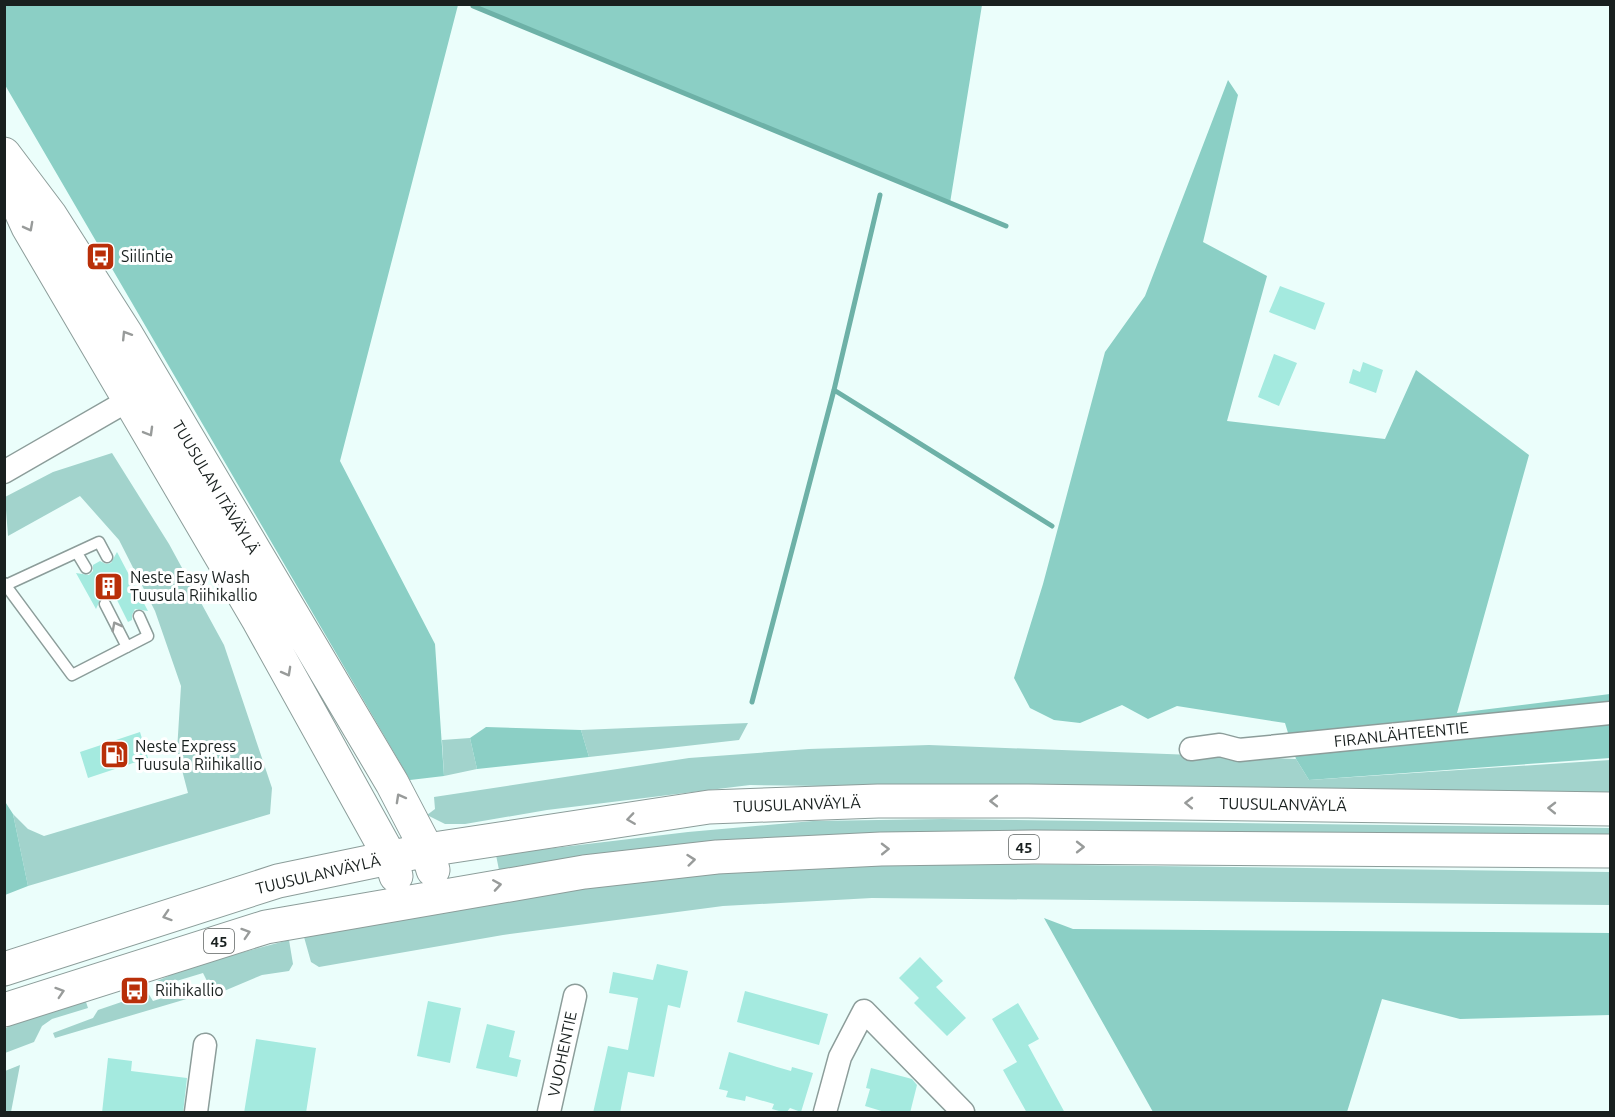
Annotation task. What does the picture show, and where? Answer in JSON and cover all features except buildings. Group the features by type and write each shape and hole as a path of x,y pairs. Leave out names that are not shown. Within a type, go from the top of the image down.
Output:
{"main road":[{"name":"TUUSULAN ITÄVÄYLÄ","path":"4,154 50,215 259,621 390,857 404,901"},
{"name":"TUUSULAN ITÄVÄYLÄ","path":"4,174 28,227 143,392 392,783 427,850 440,895"},
{"name":"TUUSULANVÄYLÄ","path":"4,969 278,881 427,850 709,807 878,801 1611,809"},
{"name":"45","path":"4,1010 266,927 404,901 584,872 717,857 881,849 1034,847 1611,851"}],"street":[{"path":"4,472 143,392"},
{"name":"FIRANLÄHTEENTIE","path":"1191,748 1220,745 1239,750 1611,713"},
{"name":"VUOHENTIE","path":"549,1113 575,996"},
{"path":"825,1113 840,1057 864,1011 963,1113"},
{"path":"196,1113 205,1045"}],"lane":[{"path":"107,557 99,542 5,584 72,675 148,636 139,616"},
{"path":"77,553 86,568"},
{"path":"105,604 128,647"}],"shaded area":[{"path":"112,453 169,544 224,645 272,788 270,814 28,886 13,814 28,829 44,836 188,793 177,751 181,686 155,611 119,540 80,496 8,536 5,497 53,472"},
{"path":"748,723 739,740 589,757 581,730"},
{"path":"470,738 477,769 444,776 442,740"},
{"path":"929,745 1296,759 1309,780 1610,760 1610,800 1162,790 750,785 547,810 465,824 445,824 427,815 435,809 434,797 689,758 809,749"},
{"path":"943,819 1610,828 1610,841 499,870 496,855 688,832 813,821"},
{"path":"921,863 1610,872 1610,905 872,898 723,906 503,935 319,967 311,962 304,937 395,915 661,876"},
{"path":"289,940 293,964 289,971 262,975 224,991 207,981 203,973 160,986 157,981 191,966"},
{"path":"201,987 200,995 55,1038 53,1033 93,1018 98,1010 148,993 153,1001"},
{"path":"86,1002 88,1008 52,1019 42,1026 34,1042 5,1053 5,1029 31,1015"},
{"path":"20,1065 11,1112 5,1112 5,1071"}],"green space":[{"path":"4,5 458,5 340,461 435,644 444,776 410,780 5,85"},
{"path":"468,5 982,5 950,203"},
{"path":"1228,80 1238,95 1203,242 1267,276 1227,421 1385,439 1416,370 1529,455 1457,713 1610,694 1610,758 1309,780 1296,759 1285,723 1177,706 1148,719 1122,705 1080,723 1054,720 1030,708 1014,678 1043,584 1105,352 1145,296"},
{"path":"486,727 581,730 589,757 477,769 470,738"},
{"path":"4,800 13,814 28,886 5,895"},
{"path":"1044,918 1073,929 1610,933 1610,1015 1460,1019 1382,999 1347,1112 1153,1112"}],"waterway":[{"path":"473,6 1006,226"},
{"path":"752,702 834,390 880,195"},
{"path":"834,390 1052,526"}],"place":[{"name":"Siilintie","path":"100,256"},
{"name":"Neste Easy Wash Tuusula Riihikallio","path":"109,586"},
{"name":"Neste Express Tuusula Riihikallio","path":"114,755"},
{"name":"Riihikallio","path":"134,990"}]}
